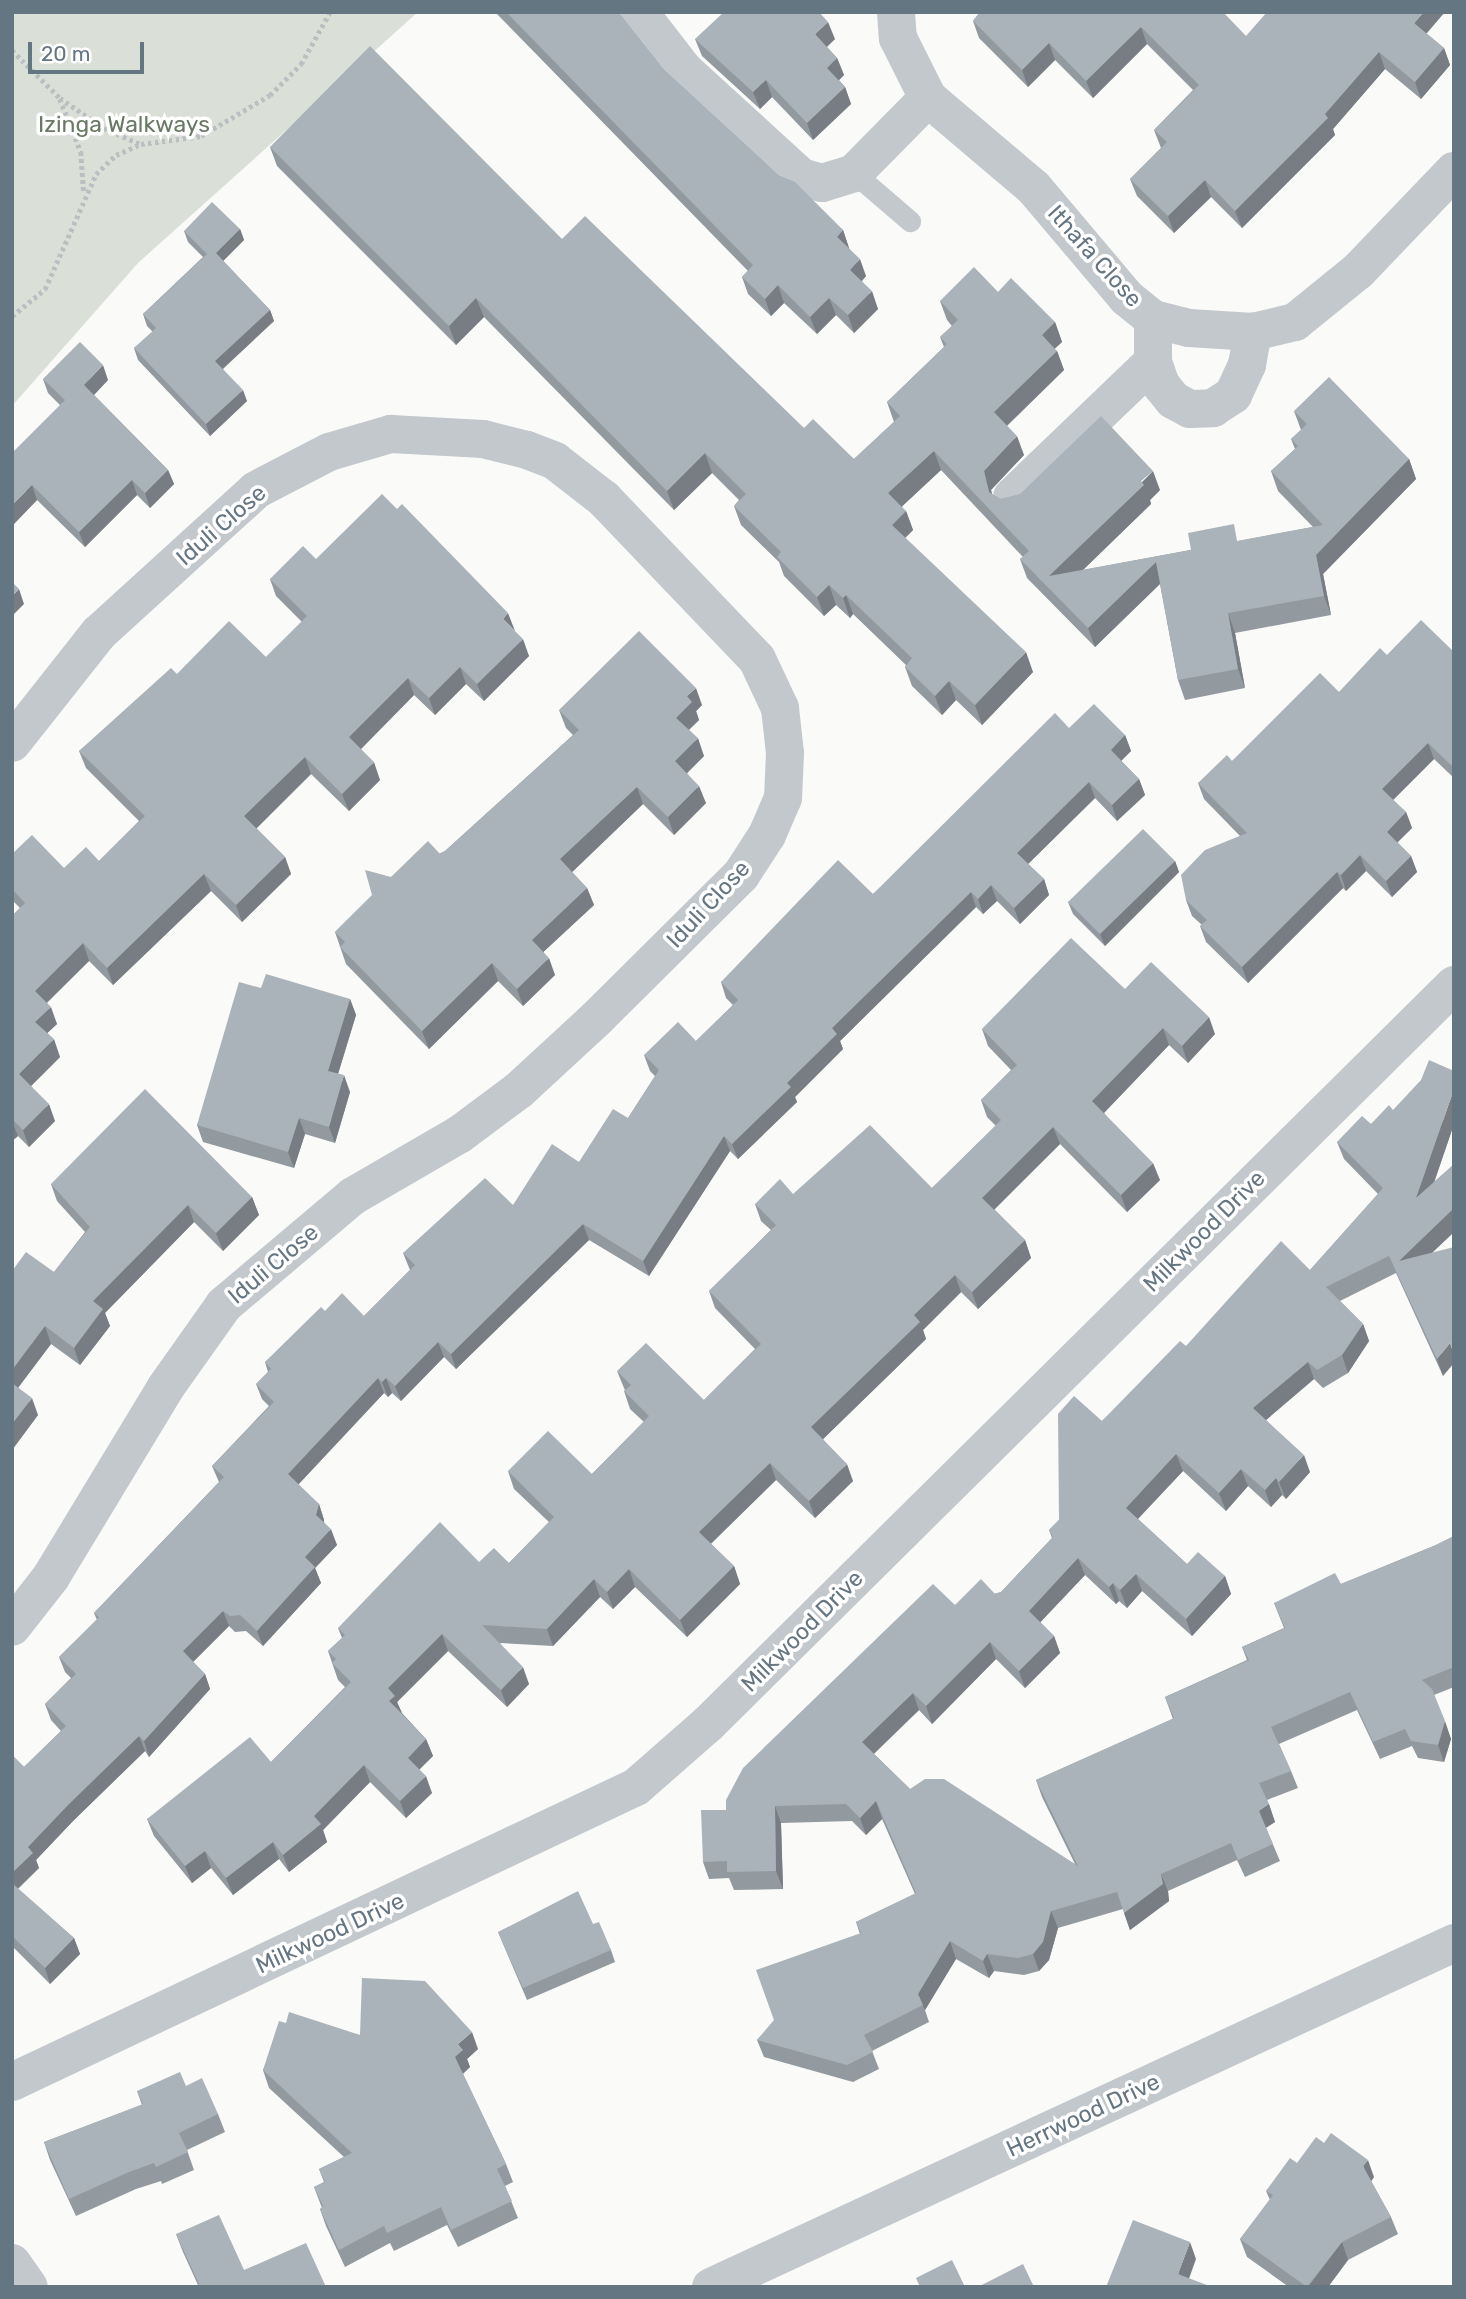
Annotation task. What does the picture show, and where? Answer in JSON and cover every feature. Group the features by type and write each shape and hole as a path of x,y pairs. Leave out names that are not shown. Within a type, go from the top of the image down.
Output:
{"street":[{"path":"639,12 684,70 801,177 822,183 854,173 928,99"},
{"name":"Ithafa Close","path":"896,12 898,38 928,99 1034,188 1128,298 1153,319 1189,328 1253,332 1295,321 1325,301 1454,171"},
{"path":"1153,319 1153,362 1161,385 1173,400 1190,409 1213,408 1233,395 1247,365 1253,332"},
{"path":"1012,497 1153,362"},
{"name":"Iduli Close","path":"12,743 99,633 256,489 329,452 391,433 483,439 527,450 555,461 604,499 757,659 780,708 785,753 783,798 767,835 741,875 606,1009 519,1090 460,1134 353,1196 224,1305 166,1387 51,1577 12,1627"},
{"name":"Milkwood Drive","path":"12,2082 636,1787 708,1724 1454,985"},
{"name":"Herrwood Drive","path":"711,2287 1454,1943"},
{"path":"12,2263 29,2287"}],"lane":[{"path":"854,173 910,221"}],"path":[{"path":"12,316 45,289 85,192 116,155 141,144 201,136 270,95 307,56 330,12"},
{"path":"12,50 60,98 104,128 141,144"},
{"path":"60,98 81,152 85,192"}],"green space":[{"name":"Izinga Walkways","path":"12,12 418,12 138,263 12,406"}],"building":[{"path":"506,12 618,12 663,69 778,175 795,182 843,230 837,237 860,259 850,270 872,291 848,315 829,298 810,317 778,285 765,299 742,277 753,265"},
{"path":"724,12 819,12 828,22 815,34 837,58 827,68 845,87 807,123 766,80 753,92 695,39"},
{"path":"980,12 1223,12 1246,36 1267,12 1424,12 1414,23 1444,48 1415,82 1379,52 1325,114 1328,118 1235,211 1205,180 1168,216 1130,179 1167,142 1154,130 1199,85 1141,27 1086,81 1049,43 1022,70 973,21"},
{"path":"370,46 562,239 585,216 804,428 813,419 854,459 900,416 887,402 947,344 940,337 958,320 940,301 974,267 998,292 1011,278 1055,322 1042,335 1057,351 994,412 1017,436 984,471 989,492 1000,499 1020,494 1101,416 1153,471 1141,481 1144,485 1049,576 1191,550 1188,533 1234,524 1237,541 1323,525 1271,471 1298,446 1291,439 1307,424 1294,411 1329,377 1409,459 1316,555 1324,596 1228,613 1238,669 1178,680 1156,562 1088,628 1020,559 1029,551 934,451 888,493 906,511 892,525 1026,652 975,705 949,681 935,696 905,667 912,658 846,595 843,598 829,585 817,597 777,557 781,552 734,506 746,494 705,453 667,491 476,298 449,326 270,147"},
{"path":"212,202 240,229 216,253 270,310 215,361 243,390 206,424 134,348 156,328 143,314 207,254 184,231"},
{"path":"80,342 103,365 84,385 168,470 145,493 132,480 79,532 32,485 12,505 12,453 65,400 43,379"},
{"path":"382,494 397,509 402,504 508,613 503,619 523,639 477,684 460,667 429,698 408,678 349,737 374,762 342,794 305,757 244,816 285,857 236,905 204,874 107,968 83,943 35,991 51,1007 35,1022 54,1039 19,1074 49,1104 23,1130 12,1119 12,916 25,903 12,889 12,854 32,835 64,868 86,847 99,861 145,816 79,751 171,668 177,674 229,621 266,657 307,616 270,579 303,546 316,559"},
{"path":"12,582 19,589 12,596"},
{"path":"1421,620 1454,652 1454,768 1428,743 1382,789 1406,812 1387,832 1411,856 1386,881 1360,855 1341,875 1337,872 1242,967 1200,926 1207,920 1186,900 1181,875 1205,850 1247,833 1198,783 1227,755 1232,761 1320,673 1339,692 1380,648 1387,655"},
{"path":"639,631 696,688 687,696 692,702 676,718 698,738 675,761 699,786 668,817 637,787 560,859 587,888 532,940 549,958 517,989 492,963 422,1031 340,947 345,942 335,932 372,895 365,870 391,877 428,841 440,854 445,851 579,730 559,710"},
{"path":"1094,704 1125,735 1111,750 1139,779 1112,805 1089,782 1017,853 1044,879 1014,908 991,885 978,899 971,892 832,1028 837,1034 787,1083 791,1087 732,1144 724,1136 643,1261 583,1224 451,1354 438,1342 395,1386 386,1378 382,1382 378,1378 288,1474 319,1504 316,1515 331,1529 305,1557 315,1567 257,1631 240,1615 230,1616 223,1611 183,1651 205,1674 144,1741 139,1736 68,1805 28,1847 33,1853 12,1873 12,1755 24,1767 66,1726 45,1704 76,1674 59,1657 99,1617 94,1613 224,1477 212,1466 274,1402 256,1384 271,1369 265,1362 321,1307 325,1311 342,1293 364,1316 415,1265 403,1253 485,1178 513,1205 552,1144 579,1162 613,1109 628,1118 659,1070 644,1055 678,1022 696,1041 738,1000 721,982 838,860 873,894 1055,713 1069,728"},
{"path":"1143,829 1175,861 1100,934 1068,902"},
{"path":"1071,938 1125,989 1151,962 1209,1017 1182,1046 1163,1028 1092,1101 1153,1163 1121,1195 1053,1127 982,1198 1025,1240 972,1292 955,1275 914,1315 920,1322 811,1427 847,1464 809,1501 770,1463 699,1532 734,1566 680,1620 629,1569 607,1592 594,1579 547,1629 482,1625 523,1667 501,1690 442,1634 388,1688 395,1696 389,1701 426,1739 408,1758 426,1776 400,1801 364,1765 314,1816 321,1824 283,1855 273,1842 226,1878 205,1851 185,1866 147,1819 250,1737 271,1762 351,1682 332,1663 336,1659 328,1651 345,1635 338,1628 440,1522 479,1562 494,1548 509,1563 554,1517 508,1471 548,1431 592,1474 649,1416 624,1391 631,1385 617,1371 646,1343 704,1400 761,1344 709,1291 776,1225 755,1204 780,1179 793,1194 870,1125 932,1188 1001,1120 981,1100 1017,1065 982,1029"},
{"path":"266,974 350,999 328,1071 344,1075 329,1127 299,1118 288,1152 197,1125 239,982 261,988"},
{"path":"1429,1060 1454,1071 1454,1089 1416,1198 1454,1164 1454,1208 1399,1261 1454,1247 1454,1354 1450,1343 1437,1359 1389,1256 1326,1287 1363,1324 1342,1355 1317,1370 1308,1362 1253,1408 1304,1455 1279,1482 1276,1478 1265,1490 1241,1469 1219,1493 1176,1454 1126,1508 1187,1564 1198,1552 1225,1576 1186,1619 1136,1574 1120,1590 1113,1583 1109,1587 1078,1558 1029,1611 1054,1636 1019,1671 990,1642 926,1706 913,1693 862,1742 910,1789 925,1779 944,1779 1078,1866 1036,1780 1174,1718 1165,1697 1249,1660 1242,1647 1285,1628 1274,1603 1335,1573 1341,1584 1454,1536 1454,1667 1422,1680 1432,1689 1445,1721 1438,1745 1411,1741 1405,1729 1373,1742 1350,1692 1271,1727 1291,1771 1259,1783 1269,1804 1259,1811 1273,1844 1238,1860 1231,1843 1161,1874 1163,1884 1124,1913 1117,1892 1051,1911 1043,1942 1033,1954 1018,1958 987,1954 983,1961 950,1941 918,1994 923,2005 864,2035 873,2052 847,2065 757,2040 774,2020 756,1970 861,1933 856,1922 916,1893 876,1801 860,1818 846,1804 775,1806 776,1871 727,1872 727,1861 703,1862 701,1810 726,1810 726,1800 743,1768 933,1584 955,1605 981,1579 995,1594 1001,1592 1053,1537 1049,1530 1059,1520 1058,1414 1074,1396 1102,1421 1180,1341 1186,1346 1281,1241 1310,1270 1383,1188 1337,1142 1362,1116 1371,1124 1389,1105 1393,1110 1421,1080"},
{"path":"145,1089 252,1197 216,1233 188,1205 93,1301 103,1309 74,1348 45,1326 12,1370 12,1271 26,1252 54,1272 90,1227 51,1184"},
{"path":"12,1383 32,1398 12,1424"},
{"path":"12,1883 74,1938 45,1968 12,1936"},
{"path":"578,1891 593,1924 599,1922 611,1950 523,1988 498,1932"},
{"path":"362,1978 425,1981 472,2032 458,2044 463,2050 455,2057 506,2164 497,2169 512,2201 451,2230 441,2207 387,2233 384,2226 339,2250 320,2209 323,2206 314,2187 325,2182 319,2169 352,2153 263,2070 279,2021 286,2023 289,2012 360,2035"},
{"path":"180,2072 186,2086 202,2078 218,2114 179,2133 188,2152 156,2167 154,2163 129,2172 69,2199 44,2142 143,2104 137,2091"},
{"path":"1331,2133 1368,2160 1363,2166 1391,2217 1342,2242 1307,2287 1240,2239 1273,2195 1266,2191 1290,2158 1297,2163 1316,2137 1324,2143"},
{"path":"219,2215 244,2270 306,2243 326,2287 194,2287 199,2284 176,2234"},
{"path":"1133,2220 1190,2242 1178,2274 1212,2287 1106,2287"},
{"path":"952,2260 965,2287 920,2287 916,2278"},
{"path":"1023,2264 1034,2287 978,2287"}]}
